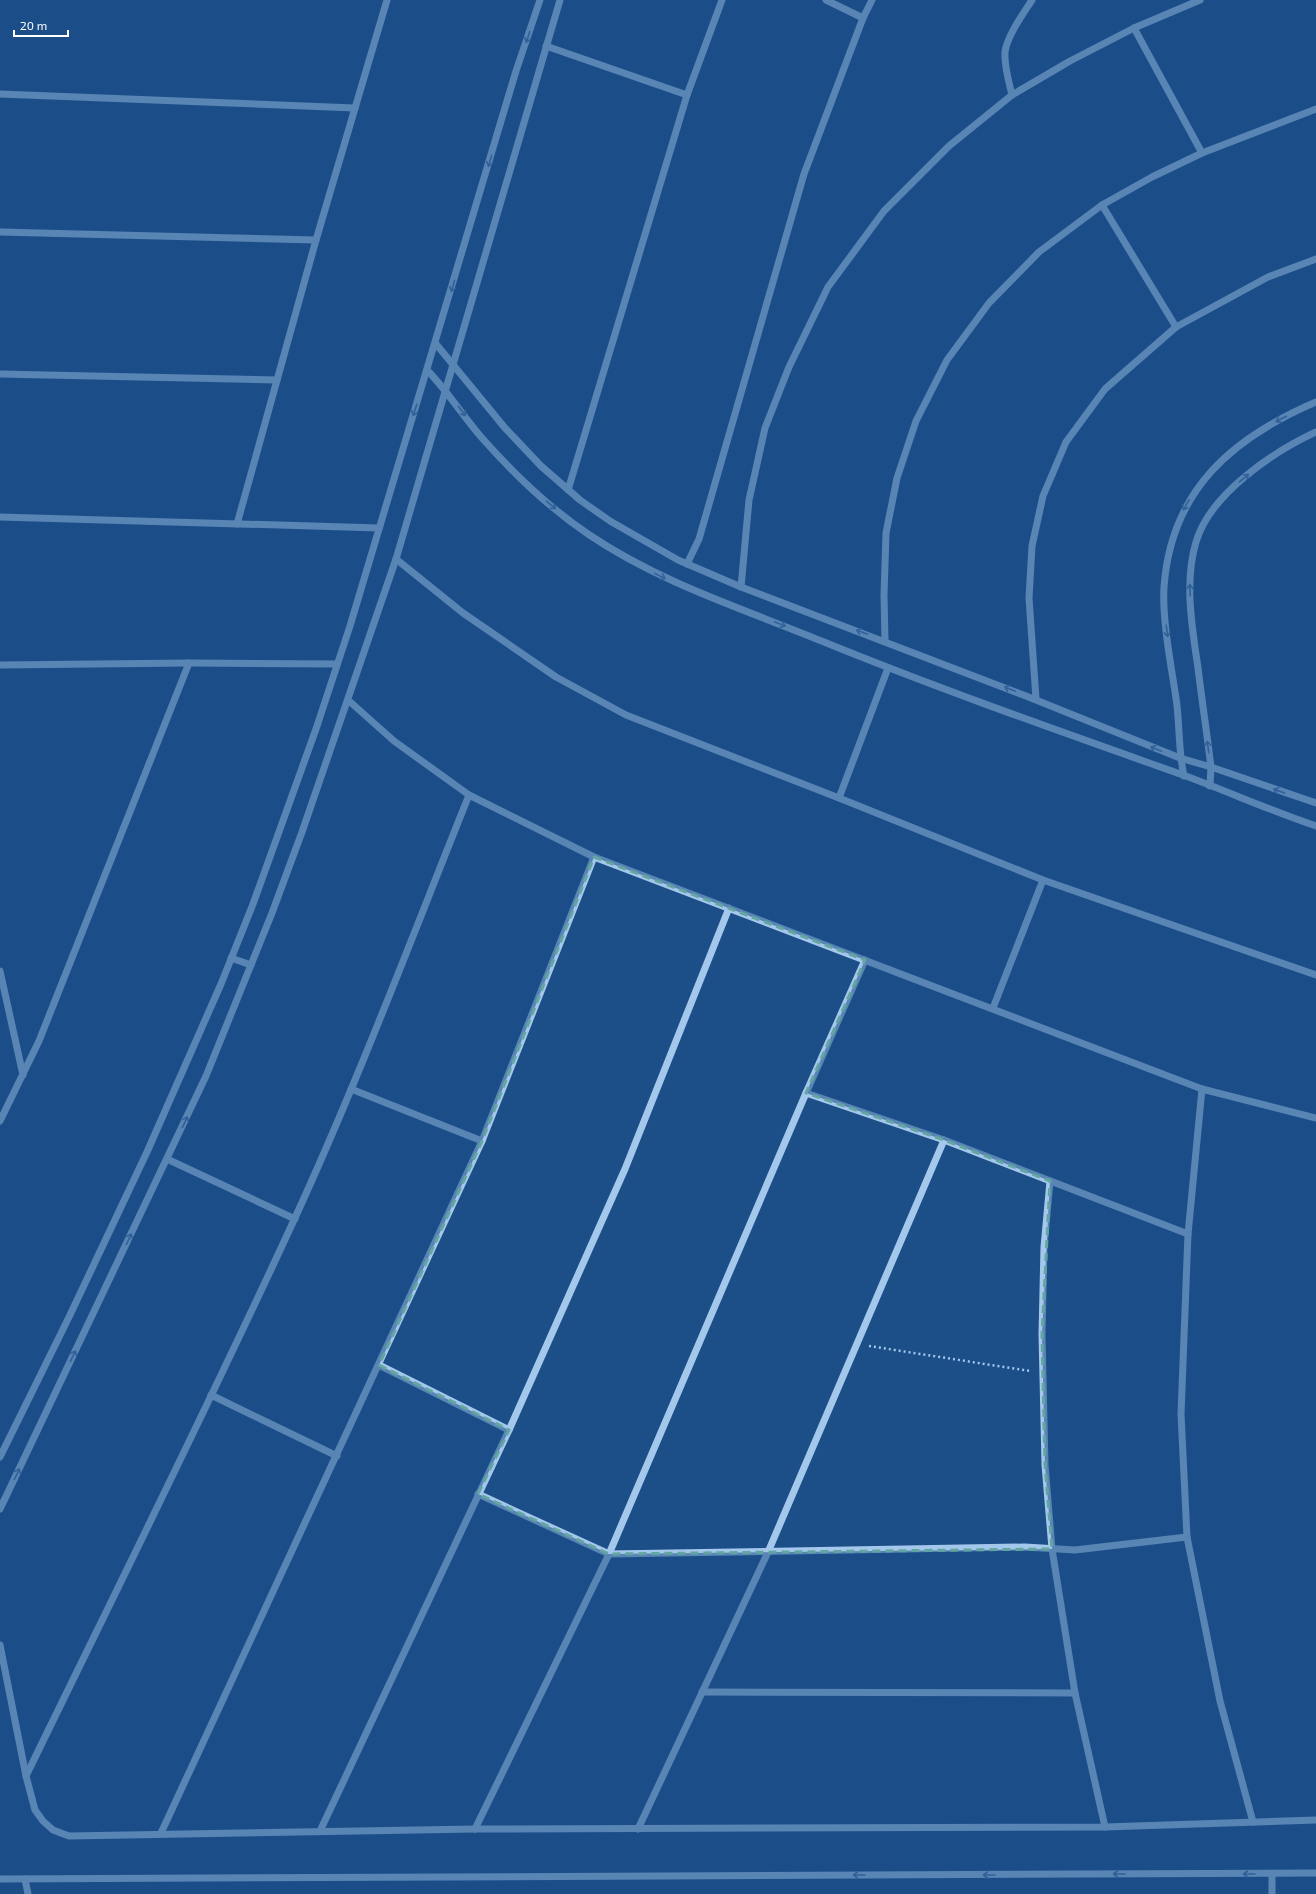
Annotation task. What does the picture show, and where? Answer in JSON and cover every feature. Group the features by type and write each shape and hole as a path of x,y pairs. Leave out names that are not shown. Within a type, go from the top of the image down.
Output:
{"street":[{"path":"237,524 316,240 387,0"},
{"path":"0,1457 70,1315 147,1152 231,958 283,823 337,664 428,371 516,71 540,0"},
{"path":"0,1509 168,1159 206,1076 251,966 302,832 396,559 560,0"},
{"path":"568,490 687,95 722,0"},
{"path":"826,0 863,18"},
{"path":"687,564 699,539 804,174 863,18 872,0"},
{"path":"1012,96 1007,74 1005,52 1013,31 1032,0"},
{"path":"741,587 748,500 765,428 789,367 828,287 884,211 949,146 1012,96 1070,61 1134,28 1200,0"},
{"path":"1134,28 1202,152"},
{"path":"546,46 687,95"},
{"path":"0,94 355,108"},
{"path":"885,641 884,595 886,533 897,478 920,414 947,360 989,303 1039,252 1102,205 1152,177 1202,152 1316,109"},
{"path":"1102,205 1176,327"},
{"path":"0,232 316,240"},
{"path":"1036,699 1028,598 1032,546 1043,496 1066,442 1106,388 1176,327 1268,277 1316,259"},
{"path":"436,344 505,428 540,466 580,500 635,536 687,564 741,587 1036,699 1180,758 1316,803"},
{"path":"428,371 445,390 480,436 516,475 549,504 587,533 621,555 662,577 888,668 1056,731 1184,776 1287,817 1316,826"},
{"path":"0,374 277,380"},
{"path":"1184,776 1180,758 1179,716 1164,609 1164,588 1173,535 1183,510 1193,494 1223,460 1247,438 1278,420 1316,402"},
{"path":"1210,786 1211,767 1192,624 1190,572 1196,541 1206,520 1235,486 1267,459 1316,432"},
{"path":"0,517 379,528"},
{"path":"396,559 463,613 550,673 626,716 839,798 1042,880 1316,975"},
{"path":"0,666 189,663 337,664"},
{"path":"0,1121 39,1041 189,663"},
{"path":"839,798 888,668"},
{"path":"348,700 394,741 468,795 594,857 1202,1089 1316,1118"},
{"path":"26,1776 211,1395 294,1219 351,1089 468,795"},
{"path":"161,1833 482,1141 594,857"},
{"path":"993,1008 1042,880"},
{"path":"320,1831 509,1430 625,1169 729,908"},
{"path":"231,958 251,966"},
{"path":"476,1830 609,1554 806,1092 865,960"},
{"path":"0,970 23,1075"},
{"path":"351,1089 482,1141"},
{"path":"1202,1089 1188,1234 1181,1414 1187,1537 1220,1701 1253,1822"},
{"path":"806,1092 944,1140 1188,1234"},
{"path":"638,1829 768,1552 944,1140"},
{"path":"168,1159 294,1219"},
{"path":"1050,1181 1044,1247 1042,1334 1045,1465 1052,1549 1076,1693 1105,1827"},
{"path":"379,1365 509,1430"},
{"path":"211,1395 337,1456"},
{"path":"478,1494 609,1554 1025,1547 1075,1550 1187,1537"},
{"path":"0,1645 26,1776 35,1810 43,1821 53,1830 69,1836 320,1831 1105,1827 1316,1820"},
{"path":"702,1692 1076,1693"},
{"path":"0,1879 1316,1873"},
{"path":"1272,1874 1272,1894"},
{"path":"25,1879 28,1894"}],"path":[{"path":"857,1344 1043,1373"}],"highlighted area":[{"path":"594,857 865,960 806,1093 944,1140 1050,1181 1042,1334 1045,1465 1052,1549 609,1554 478,1494 509,1430 379,1365 482,1141"}]}
